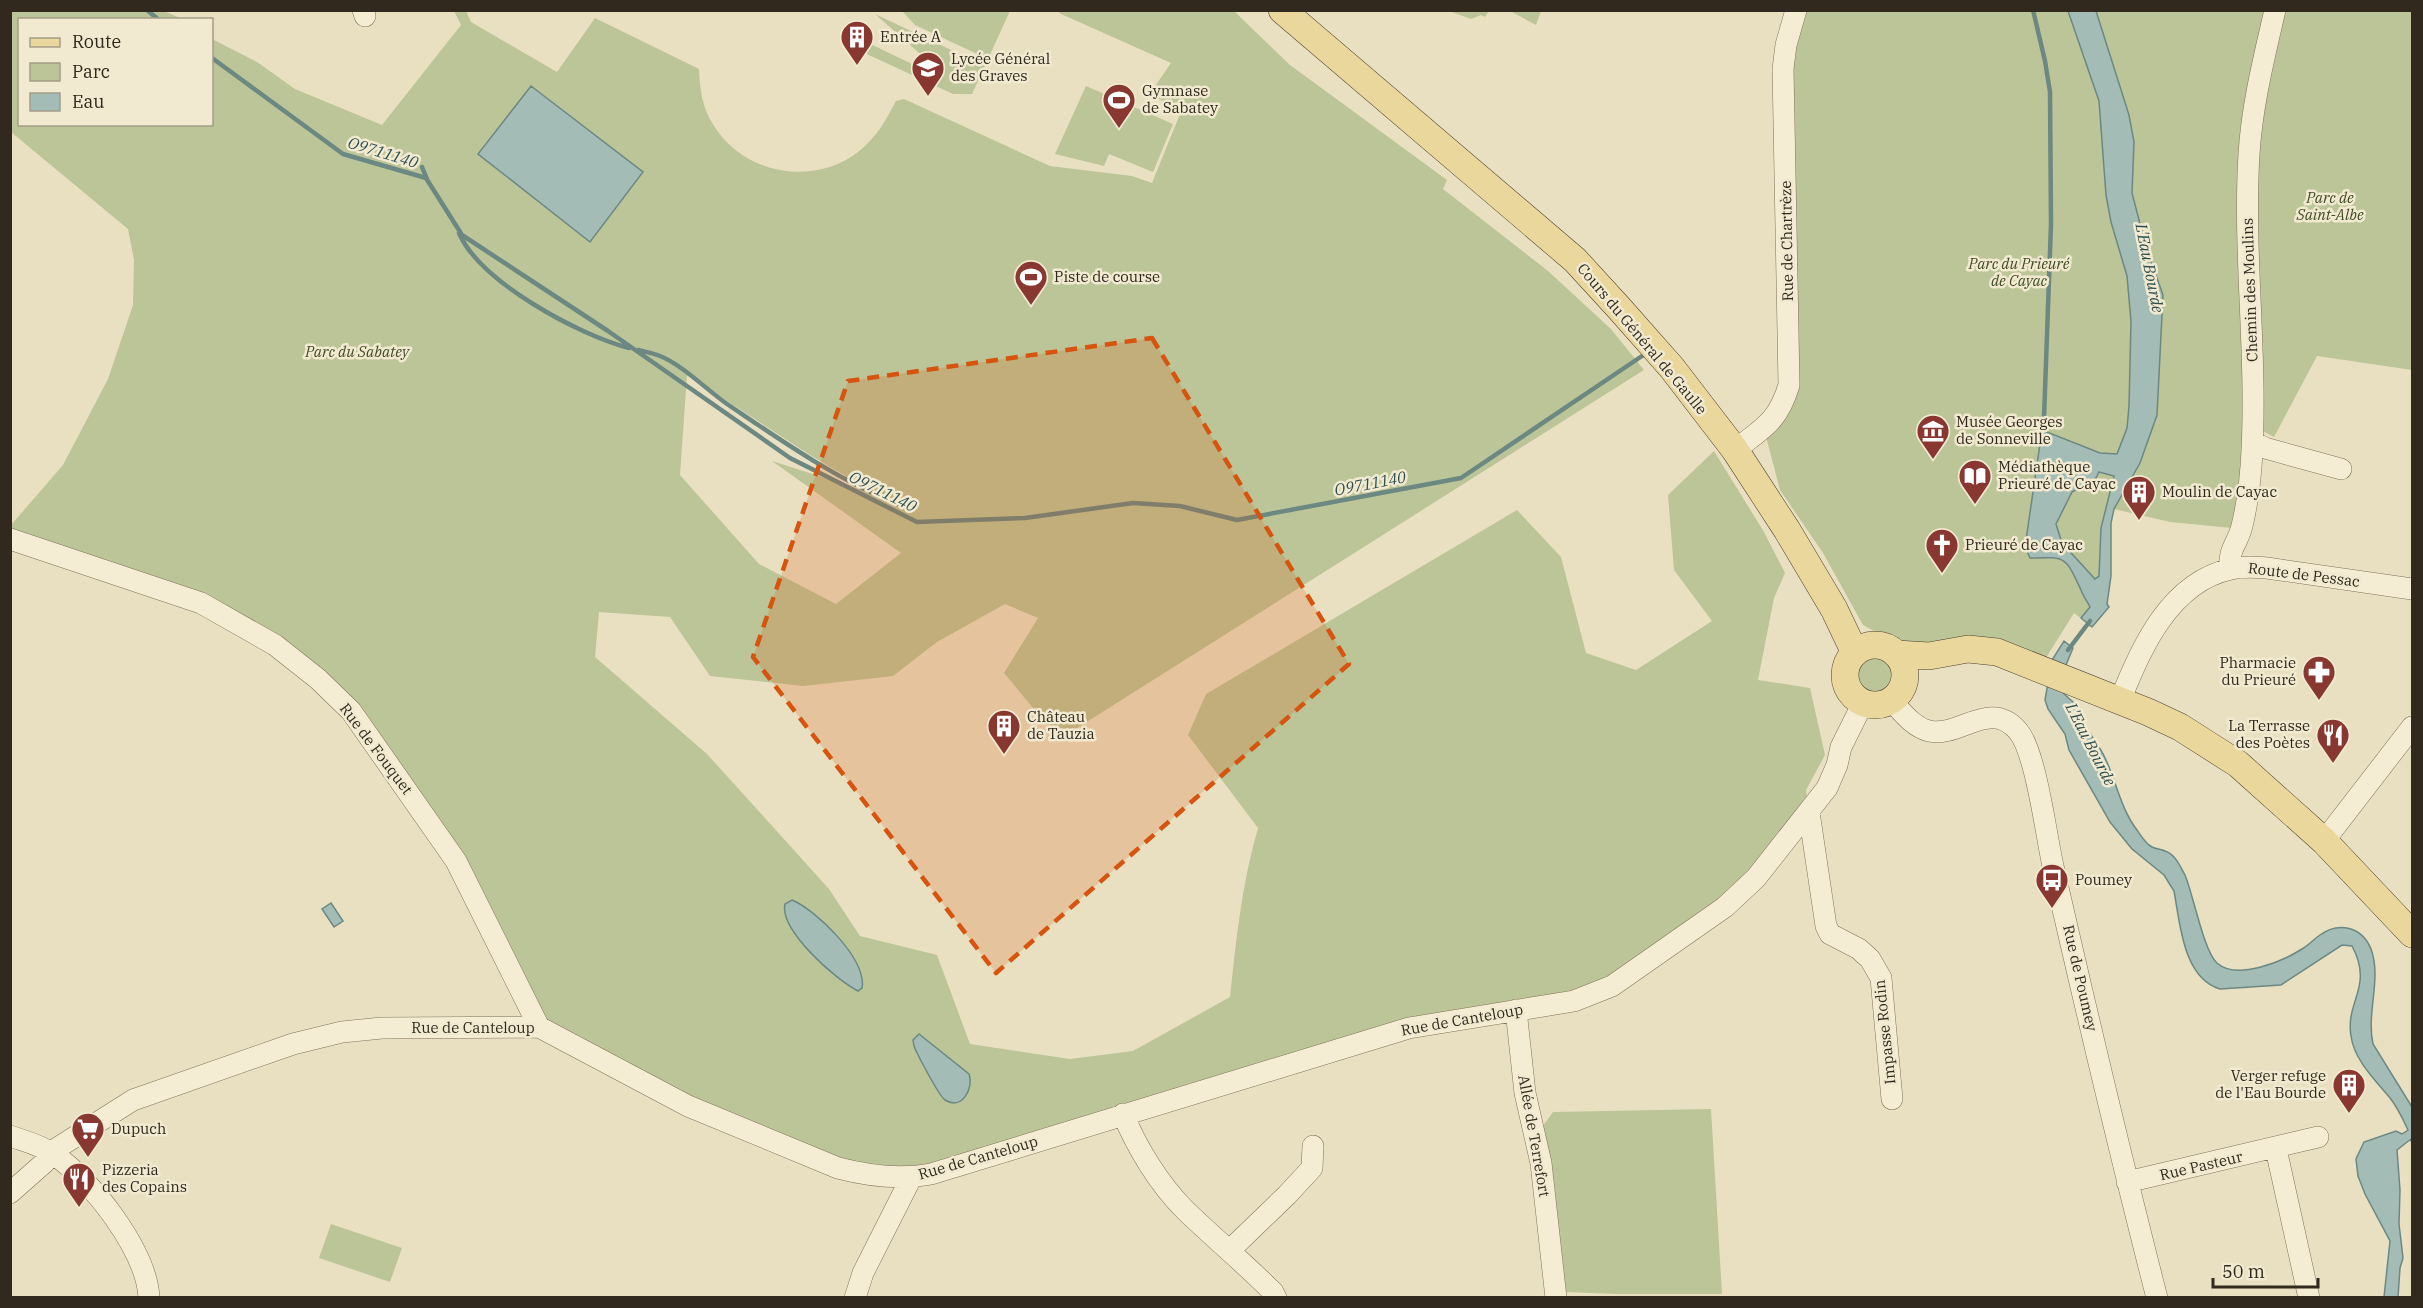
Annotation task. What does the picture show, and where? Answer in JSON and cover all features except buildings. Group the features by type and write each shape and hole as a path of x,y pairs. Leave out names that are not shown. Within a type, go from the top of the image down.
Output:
{"main road":[{"name":"Cours du Général de Gaulle","path":"1282,10 1626,303 1678,362 1808,541 1860,630 1882,657"},
{"path":"1882,657 1901,689 1891,700 1877,705 1863,703 1850,693 1845,677 1846,668 1882,657 1929,656 1954,650 1981,650 2012,657 2180,727 2238,764 2324,841 2412,934"}],"street":[{"name":"Rue de Chartrèze","path":"1739,447 1767,426 1783,406 1789,385 1783,69 1786,45 1796,10"},
{"name":"Chemin des Moulins","path":"2230,569 2229,556 2242,529 2251,473 2253,442 2252,314 2247,224 2249,153 2253,104 2275,10"},
{"path":"2253,442 2265,448 2341,470"},
{"name":"Rue de Fouquet","path":"10,539 201,603 275,645 318,678 351,711 456,861 539,1027"},
{"name":"Route de Pessac","path":"2120,701 2145,643 2173,603 2200,583 2230,569 2245,567 2278,569 2412,589"},
{"name":"Rue de Poumey","path":"1891,700 1917,726 1930,731 1948,732 1982,718 1995,718 2005,721 2018,730 2025,744 2038,791 2127,1182 2157,1298"},
{"name":"Rue de Canteloup","path":"10,1193 44,1162 51,1152 133,1100 293,1044 342,1032 382,1028 539,1027 688,1106 838,1168 861,1174 911,1178 931,1174 1409,1028 1574,1001 1612,986 1738,896 1756,878 1789,833 1809,812 1832,777 1841,747 1863,703"},
{"path":"2324,841 2412,727"},
{"name":"Impasse Rodin","path":"1809,812 1826,926 1830,934 1858,949 1870,959 1881,978 1892,1099"},
{"name":"Allée de Terrefort","path":"1516,1010 1524,1094 1541,1163 1556,1298"},
{"path":"1123,1114 1150,1165 1164,1185 1184,1209 1230,1250 1273,1292 1276,1298"},
{"path":"10,1136 51,1152 73,1169 121,1227 137,1254 149,1288 149,1298"},
{"name":"Rue Pasteur","path":"2127,1182 2276,1149 2318,1137"},
{"path":"1230,1250 1312,1168 1313,1146"},
{"path":"2276,1149 2309,1298"},
{"path":"855,1298 863,1273 911,1178"}],"highlighted area":[{"path":"1152,338 1349,664 996,973 753,657 848,381"}],"green space":[{"name":"Parc du Sabatey","path":"161,10 181,18 18,18 18,126 213,126 213,40 257,62 295,89 382,125 461,25 454,11 466,11 471,22 557,72 595,18 699,69 704,106 714,126 727,142 743,155 761,165 780,170 801,172 840,163 870,141 896,101 904,99 1050,166 1132,176 1152,183 1182,109 1149,95 1171,63 1057,11 1234,11 1290,65 1447,180 1443,189 1548,271 1611,329 1644,370 1074,730 1048,726 1004,673 1038,618 1005,604 937,642 893,676 803,686 710,676 670,617 599,612 595,657 707,754 829,889 860,936 937,955 970,1044 1070,1059 1133,1051 1230,997 1237,933 1258,828 1188,735 1206,694 1517,510 1561,557 1586,653 1636,670 1712,621 1674,570 1668,495 1714,451 1764,532 1785,573 1774,598 1758,680 1810,688 1825,755 1806,790 1809,812 1756,878 1612,986 1409,1028 931,1174 862,1174 539,1027 456,861 351,711 201,603 11,539 11,525 63,465 108,379 133,305 134,260 128,229 11,132 11,11","holes":["687,375 810,455 878,495 772,461 901,553 836,604 759,564 680,475"]},
{"path":"1489,10 1485,17 1481,15 1471,19 1449,11"},
{"path":"902,11 1010,11 988,59 915,25"},
{"path":"1510,11 1541,11 1536,25"},
{"name":"Parc du Prieuré de Cayac","path":"1796,11 2412,11 2412,370 2317,356 2274,437 2259,429 2242,529 2170,522 2114,509 2111,523 2111,576 2107,604 2109,607 2092,627 2074,613 2044,661 1967,637 1924,645 1900,645 1863,625 1823,553 1780,490 1764,429 1783,406 1786,168"},
{"path":"875,14 985,66 972,94 953,94 856,49 858,45 854,43 856,37 912,64 915,60 924,69 940,76 943,74"},
{"name":"Gymnase de Sabatey","path":"1086,86 1173,124 1153,172 1109,154 1104,166 1055,154"},
{"path":"1874,654 1883,655 1890,660 1895,667 1895,685 1890,692 1883,697 1874,698 1865,697 1858,692 1853,685 1852,676 1853,667 1858,660 1865,655"},
{"path":"1711,1109 1722,1294 1564,1292 1540,1130 1553,1112"},
{"path":"331,1224 402,1248 390,1282 319,1258"}],"water":[{"path":"2068,11 2096,11 2129,115 2134,142 2132,193 2146,247 2163,295 2157,415 2140,463 2114,509 2111,523 2111,576 2107,604 2109,607 2092,627 2081,618 2090,607 2068,565 2058,559 2030,558 2025,547 2042,430 2100,453 2117,454 2127,428 2131,321 2127,276 2111,222 2106,195 2099,101","holes":["2099,472 2114,476 2101,528 2099,576 2095,579 2062,543 2056,524 2072,492 2096,478"]},
{"path":"531,86 643,172 590,242 478,154"},
{"path":"2064,641 2073,648 2066,665 2064,694 2081,709 2079,718 2103,754 2127,814 2140,835 2150,846 2172,855 2179,864 2185,875 2208,947 2217,963 2236,970 2260,967 2294,954 2327,931 2342,927 2356,931 2371,949 2375,972 2371,1020 2373,1044 2412,1107 2412,1145 2411,1139 2397,1150 2400,1190 2399,1224 2403,1258 2398,1297 2384,1297 2390,1241 2365,1194 2358,1176 2356,1159 2364,1142 2396,1131 2402,1134 2408,1130 2390,1098 2366,1070 2353,1045 2350,1024 2360,983 2360,972 2352,946 2342,945 2281,985 2220,989 2208,983 2198,974 2185,948 2174,891 2164,875 2132,849 2110,822 2069,750 2065,734 2048,709 2045,700 2052,660"},
{"path":"792,900 814,914 838,937 857,963 862,988 858,991 836,976 800,940 786,915 785,904"},
{"path":"331,903 343,921 334,927 322,909"},
{"path":"919,1034 969,1074 968,1091 957,1103 945,1100 924,1066 913,1040"}],"waterway":[{"name":"O9711140","path":"147,10 157,18"},
{"path":"2033,10 2050,92 2051,224 2042,430"},
{"name":"O9711140","path":"213,59 343,154 426,178 462,235 608,331 790,458 917,522 1025,518 1133,503 1180,506 1237,520 1461,478 1642,356"},
{"path":"422,167 427,179"},
{"path":"459,233 470,251 487,270 533,304 584,331 629,348"},
{"path":"638,350 668,360 768,432 852,483 897,504"},
{"name":"L'Eau Bourde","path":"2068,650 2090,621"}],"place":[{"name":"Entrée A","path":"857,66"},
{"name":"Lycée Général des Graves","path":"928,97"},
{"name":"Gymnase de Sabatey","path":"1119,129"},
{"name":"Piste de course","path":"1031,306"},
{"name":"Musée Georges de Sonneville","path":"1933,460"},
{"name":"Médiathèque Prieuré de Cayac","path":"1975,505"},
{"name":"Moulin de Cayac","path":"2139,521"},
{"name":"Prieuré de Cayac","path":"1942,574"},
{"name":"Pharmacie du Prieuré","path":"2319,701"},
{"name":"Château de Tauzia","path":"1004,755"},
{"name":"La Terrasse des Poètes","path":"2333,764"},
{"name":"Poumey","path":"2052,909"},
{"name":"Verger refuge de l'Eau Bourde","path":"2349,1114"},
{"name":"Dupuch","path":"88,1158"},
{"name":"Pizzeria des Copains","path":"79,1208"}],"park label":[{"name":"Parc de Saint-Albe","path":"2330,206"}]}
